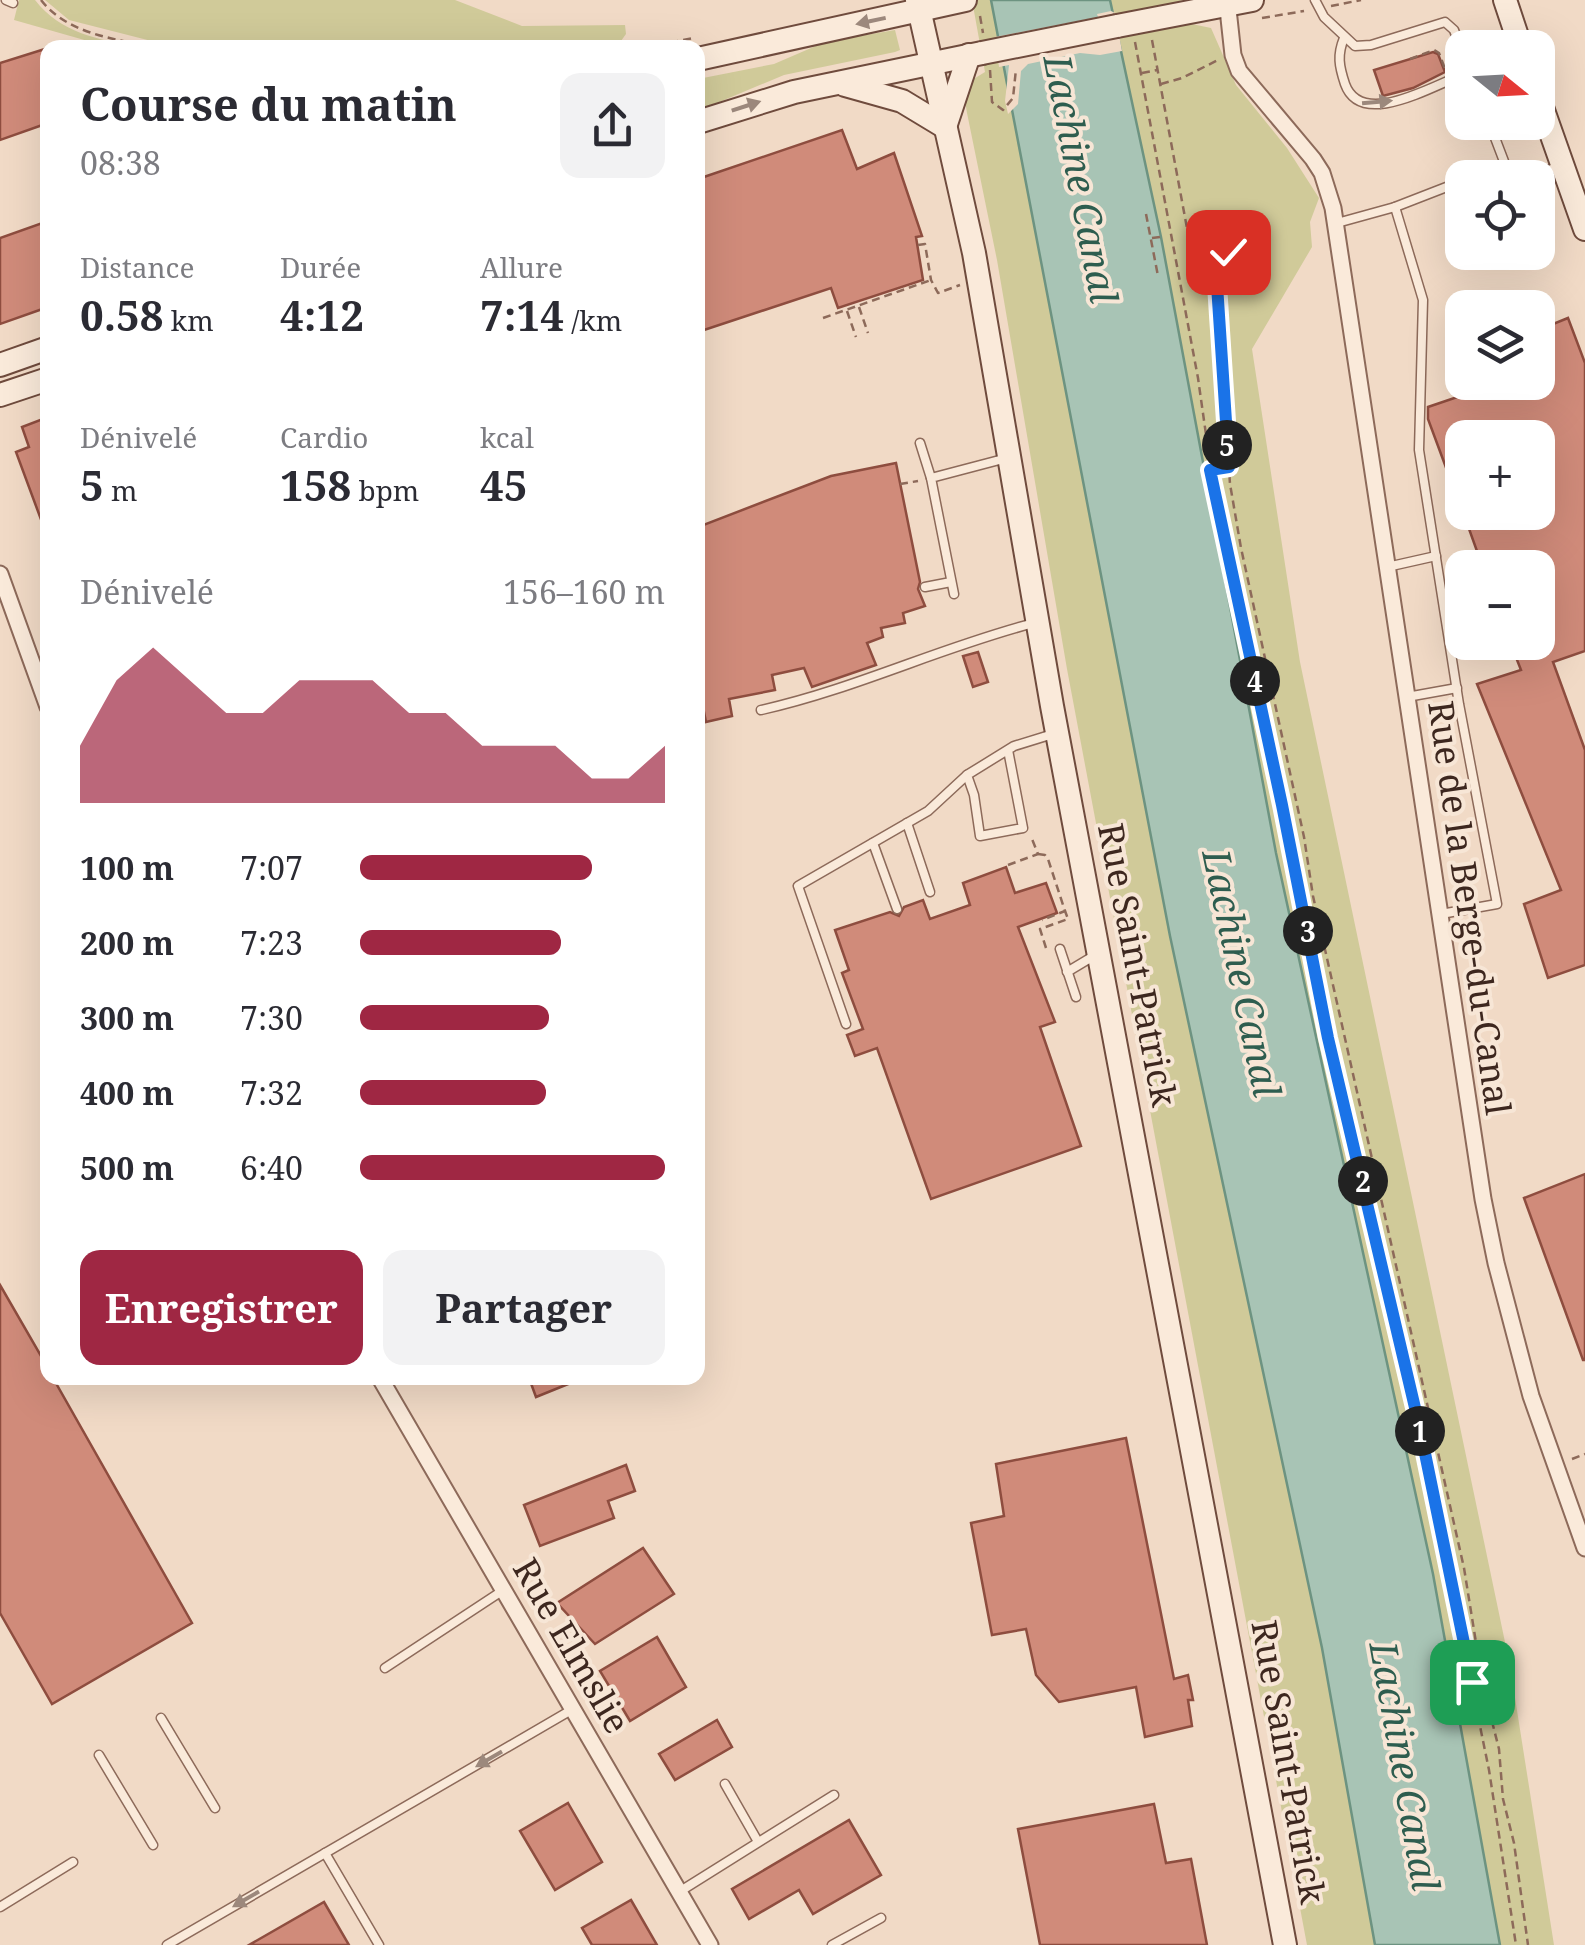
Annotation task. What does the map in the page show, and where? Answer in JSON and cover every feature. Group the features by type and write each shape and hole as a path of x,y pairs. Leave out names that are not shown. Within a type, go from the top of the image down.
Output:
{"main road":[{"path":"705,47 960,0"},
{"path":"1505,0 1515,30"},
{"path":"705,120 774,97 930,62 1126,34 1227,2 1255,9"},
{"name":"Rue Saint-Patrick","path":"918,5 971,237 1057,732 1286,1945"},
{"path":"837,82 902,101 945,127 955,88 975,54"},
{"path":"1553,140 1585,229"},
{"path":"0,365 40,351"},
{"path":"0,396 40,382"}],"street":[{"name":"Rue de la Berge-du-Canal","path":"1227,2 1233,55 1240,71 1318,166 1328,188 1441,914 1469,1120 1496,1263 1530,1396 1585,1548"},
{"path":"0,574 40,686"},
{"name":"Rue Elmslie","path":"384,1385 710,1945"}],"lane":[{"path":"1316,0 1321,13 1344,38 1363,47 1444,22 1454,30"},
{"path":"1344,38 1338,54 1341,71 1350,96 1364,105 1389,102 1445,81"},
{"path":"1496,140 1514,175 1529,176 1562,166"},
{"path":"1336,224 1445,188"},
{"path":"1395,207 1423,300 1418,431 1457,688 1497,904 1441,914"},
{"path":"920,443 931,478 954,594"},
{"path":"931,478 1011,457"},
{"path":"1387,567 1436,556"},
{"path":"925,587 951,582"},
{"path":"761,710 902,669 987,634 1038,622"},
{"path":"1407,697 1457,688"},
{"path":"846,1024 798,886 928,811 967,775 1008,750 1057,732"},
{"path":"967,775 980,836 1024,828 1008,750"},
{"path":"907,823 930,892"},
{"path":"873,842 897,909"},
{"path":"1060,949 1076,997"},
{"path":"1068,972 1099,953"},
{"path":"385,1668 503,1590"},
{"path":"167,1945 573,1710"},
{"path":"161,1718 214,1808"},
{"path":"99,1755 153,1845"},
{"path":"725,1784 758,1840"},
{"path":"679,1892 834,1795"},
{"path":"325,1853 379,1945"},
{"path":"0,1906 73,1862"},
{"path":"832,1945 881,1918"}],"path":[{"path":"40,0 67,24 128,40"},
{"path":"1333,5 1361,0"},
{"path":"1255,9 1304,11"},
{"path":"1126,34 1140,73 1198,378 1210,470 1328,1038 1420,1429 1489,1770 1516,1945"},
{"path":"1152,38 1192,254 1217,285"},
{"path":"1410,59 1434,50 1445,70"},
{"path":"1160,84 1218,60"},
{"path":"1003,110 1014,98 1017,61"},
{"path":"1140,73 1157,70"},
{"path":"1146,214 1158,276"},
{"path":"1234,219 1237,231 1217,285 1236,522 1304,837 1313,896 1464,1568 1483,1686 1499,1748 1503,1799 1516,1857 1528,1945"},
{"path":"1151,238 1161,237"},
{"path":"918,245 924,244 938,294 960,285"},
{"path":"920,262 927,260"},
{"path":"922,271 929,269"},
{"path":"823,318 931,280"},
{"path":"858,306 868,333"},
{"path":"847,310 856,337"},
{"path":"1210,470 1229,467"},
{"path":"900,484 931,478"},
{"path":"1034,841 1038,854"},
{"path":"1008,865 1038,854 1048,860 1068,919 1040,929 1048,956"},
{"path":"1042,920 1065,911"},
{"path":"1572,1459 1585,1454"}],"shaded area":[{"path":"19,0 35,0 68,27 105,40 84,40 14,20"},
{"path":"45,0 455,0 522,26 625,25 626,34 622,40 148,40 69,20"},
{"path":"972,0 1183,0 1162,6 1119,37 1187,23 1211,28 1236,85 1287,148 1319,198 1310,222 1312,247 1252,349 1300,662 1510,1666 1554,1945 1307,1945 1067,669 997,260 967,113 964,95 968,94 972,80 985,72"},
{"path":"895,30 900,50 784,75 705,108 705,78 774,64 825,42"}],"water":[{"name":"Lachine Canal","path":"991,0 1110,0 1161,237 1276,853 1433,1574 1500,1945 1375,1945 1322,1648 1170,936"}],"pier":[{"path":"1115,13 1122,51 1080,53 1028,64 1021,71 1018,104 1008,114 1005,101 1009,65 999,67 995,37 1098,17 1097,14"}],"building":[{"path":"40,50 40,126 0,140 0,63"},
{"path":"1433,52 1438,54 1445,72 1413,88 1383,96 1374,70"},
{"path":"842,130 857,169 894,153 922,236 916,237 923,280 838,308 831,288 705,330 705,177"},
{"path":"40,224 40,310 0,324 0,238"},
{"path":"1568,318 1585,363 1585,651 1553,662 1585,750 1585,965 1548,978 1524,904 1561,890 1477,684 1521,670 1517,660 1555,660 1555,550 1477,550 1469,530 1555,530 1555,420 1445,420 1445,465 1428,419 1428,407 1449,400 1555,400 1555,323"},
{"path":"40,420 40,517 16,452 29,447 22,427"},
{"path":"896,463 920,582 918,589 925,606 903,613 905,623 881,628 883,637 867,643 876,665 812,687 804,668 772,675 775,690 729,699 732,716 706,722 705,524 831,476"},
{"path":"978,652 988,682 973,687 963,656"},
{"path":"1006,867 1015,893 1046,883 1057,913 1018,927 1055,1022 1040,1027 1081,1146 931,1199 877,1048 855,1056 847,1035 863,1029 842,973 849,970 835,930 890,912 899,916 904,907 923,900 930,919 970,905 963,883"},
{"path":"1585,1174 1585,1360 1583,1360 1524,1198"},
{"path":"0,1285 40,1354 40,1385 57,1385 192,1623 52,1704 0,1613"},
{"path":"532,1385 566,1385 536,1397"},
{"path":"1126,1438 1174,1679 1188,1675 1193,1700 1188,1700 1192,1726 1145,1737 1136,1687 1059,1702 1036,1675 1026,1629 992,1635 971,1523 1004,1516 996,1464"},
{"path":"626,1465 635,1491 608,1501 614,1518 540,1546 524,1505"},
{"path":"643,1548 674,1594 595,1644 557,1603"},
{"path":"657,1637 686,1687 630,1721 600,1671"},
{"path":"717,1720 732,1747 675,1780 659,1754"},
{"path":"568,1803 602,1862 555,1890 520,1831"},
{"path":"1154,1804 1166,1863 1191,1859 1207,1945 1040,1945 1018,1829"},
{"path":"849,1820 881,1875 813,1914 799,1890 749,1919 732,1889"},
{"path":"631,1900 657,1945 592,1945 582,1928"},
{"path":"324,1902 349,1945 249,1945"}],"route":[{"path":"1228,252 1217,285 1229,467 1210,470 1328,1038 1420,1429 1472,1682"}]}
